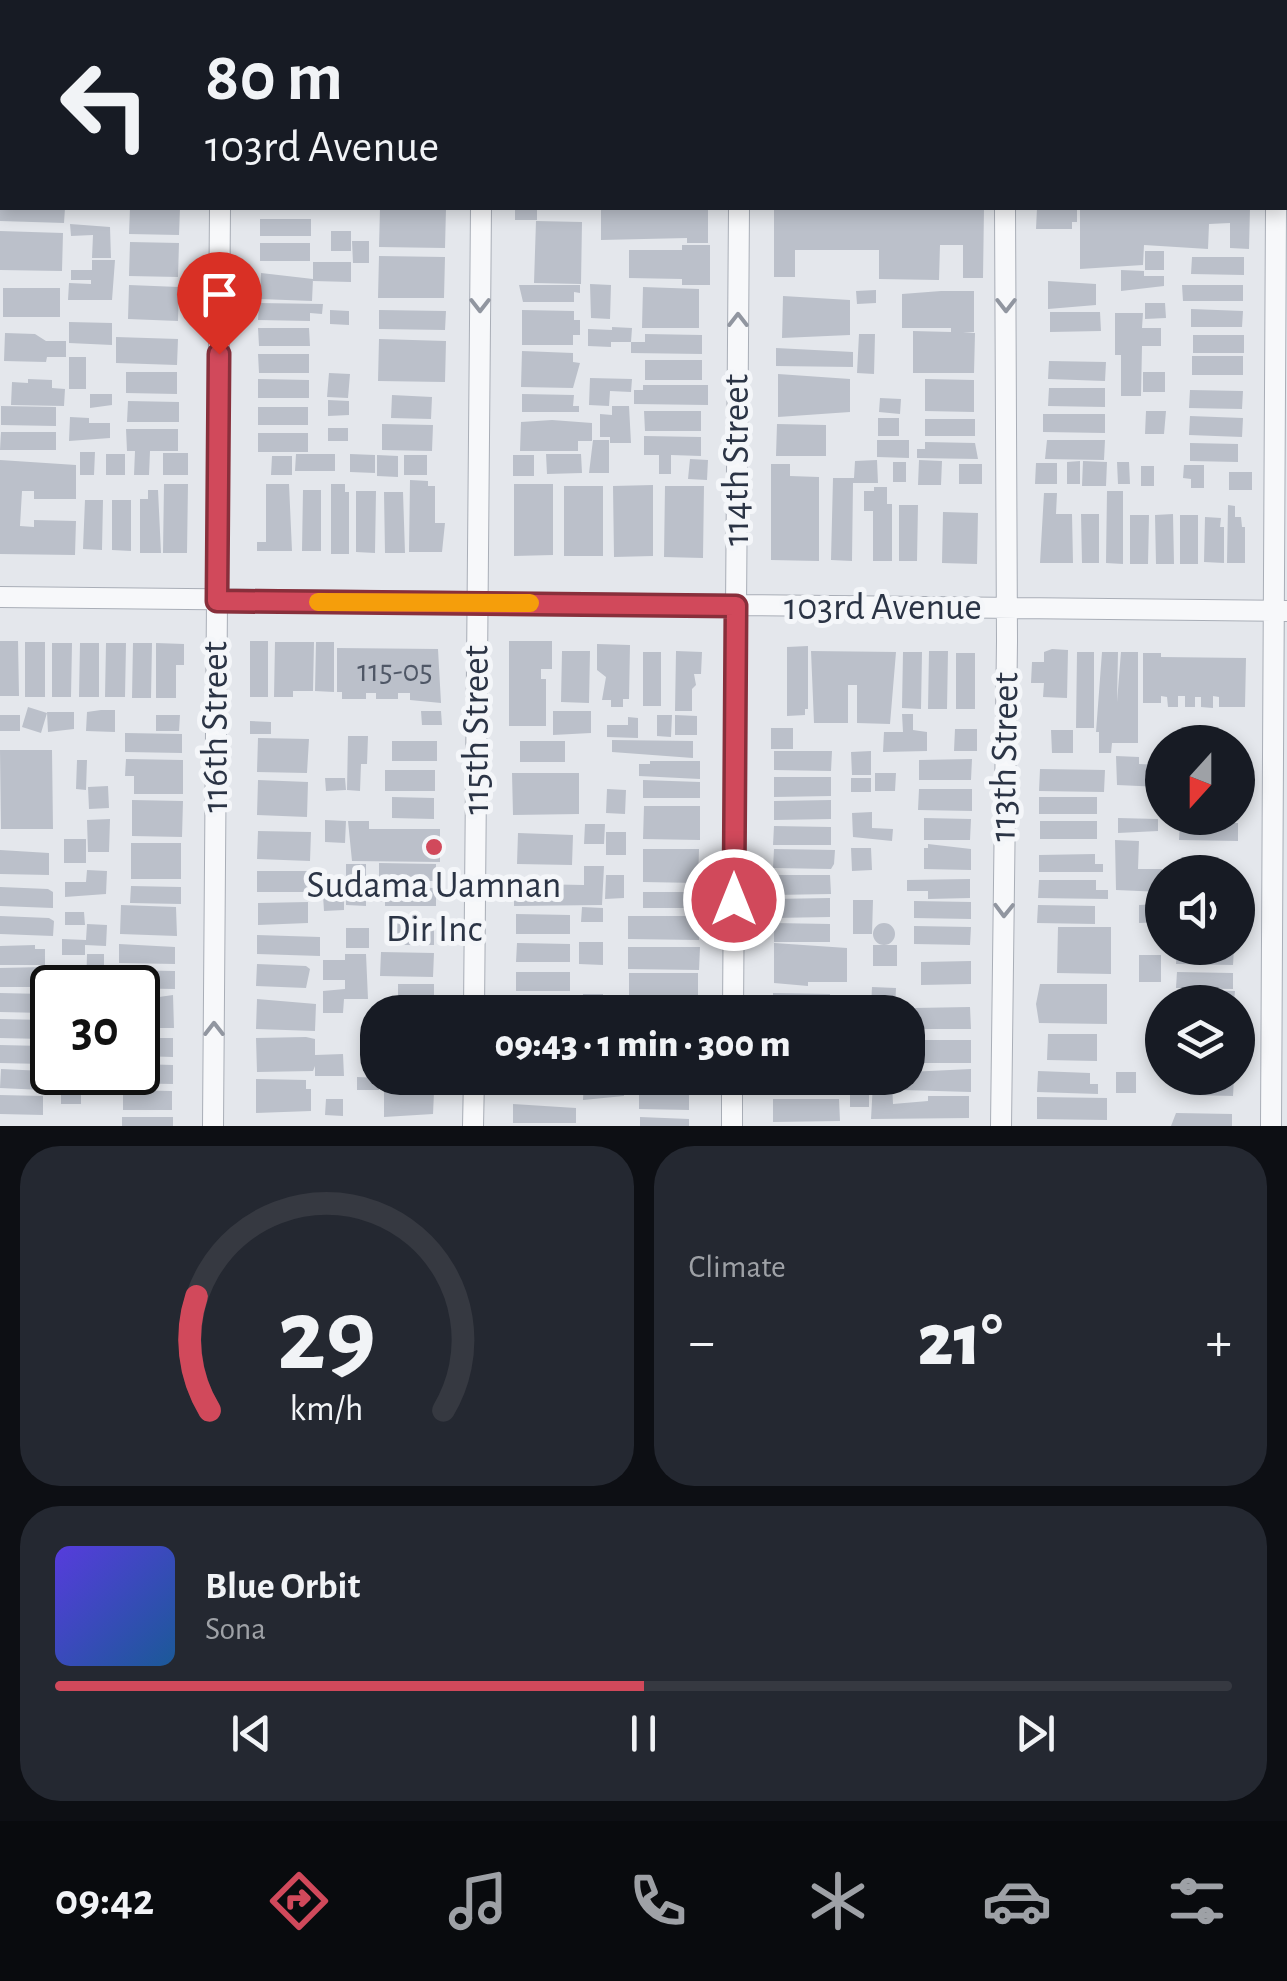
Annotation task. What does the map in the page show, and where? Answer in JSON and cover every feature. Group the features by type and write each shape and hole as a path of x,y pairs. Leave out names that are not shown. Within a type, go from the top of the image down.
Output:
{"street":[{"name":"116th Street","path":"213,1126 220,210"},
{"name":"115th Street","path":"474,995 481,210"},
{"name":"114th Street","path":"733,995 739,210"},
{"name":"113th Street","path":"1001,1126 1007,609 1005,210"},
{"path":"1271,1126 1280,611 1276,210"},
{"name":"103rd Avenue","path":"0,597 1280,611"},
{"path":"473,1126 474,1095"},
{"path":"732,1095 732,1126"}],"building":[{"path":"0,210 65,210 64,223 0,221"},
{"path":"130,210 180,210 179,235 129,234"},
{"path":"380,210 446,210 445,248 379,247"},
{"path":"515,210 537,210 537,220 515,220"},
{"path":"601,210 708,210 708,243 687,243 687,238 601,240"},
{"path":"774,210 984,210 983,278 963,278 963,245 940,245 939,280 879,279 879,250 795,250 795,277 774,277"},
{"path":"1037,210 1077,210 1077,222 1072,222 1072,229 1036,229"},
{"path":"1080,210 1250,210 1249,249 1230,248 1230,223 1209,224 1208,249 1144,245 1143,265 1080,269"},
{"path":"260,219 311,219 311,236 260,236"},
{"path":"536,221 582,222 581,284 534,283"},
{"path":"70,224 110,227 111,258 92,258 93,235 71,236"},
{"path":"0,231 63,233 62,271 0,270"},
{"path":"331,231 351,231 351,251 331,251"},
{"path":"352,241 369,241 369,263 353,263"},
{"path":"130,242 179,243 178,277 129,276"},
{"path":"260,243 310,243 310,261 260,261"},
{"path":"682,245 710,245 710,285 682,285 682,279 629,278 629,250 682,250"},
{"path":"1145,251 1164,251 1164,270 1145,270"},
{"path":"379,256 445,257 444,298 378,298"},
{"path":"1192,257 1244,257 1244,275 1191,274"},
{"path":"92,260 115,260 112,300 68,300 69,283 91,284 91,280 71,280 71,270 92,270"},
{"path":"313,262 351,262 351,282 313,281"},
{"path":"1121,270 1164,276 1164,286 1121,291"},
{"path":"261,273 313,279 312,301 260,299"},
{"path":"1048,281 1096,284 1096,305 1048,309"},
{"path":"590,284 611,285 610,319 591,318"},
{"path":"129,285 179,287 178,321 128,319"},
{"path":"519,285 580,285 580,293 574,292 574,302 523,302"},
{"path":"1182,285 1243,285 1243,301 1183,301"},
{"path":"643,287 699,289 699,328 642,328"},
{"path":"3,288 60,288 60,317 3,317"},
{"path":"876,290 876,303 857,304 856,291"},
{"path":"974,291 974,332 963,333 975,333 974,373 913,373 913,331 951,332 951,328 902,328 902,294"},
{"path":"783,296 850,300 850,335 782,338"},
{"path":"259,303 323,304 322,314 310,313 310,321 258,320"},
{"path":"1145,303 1165,303 1166,318 1145,319"},
{"path":"1191,309 1243,311 1242,327 1191,327"},
{"path":"330,310 349,311 349,325 330,324"},
{"path":"379,310 446,311 445,330 379,329"},
{"path":"522,310 574,311 574,320 580,320 580,335 573,335 573,345 522,345"},
{"path":"1050,312 1100,312 1101,331 1050,332"},
{"path":"1115,313 1143,313 1142,328 1161,328 1161,346 1142,346 1141,396 1121,396 1121,355 1115,355"},
{"path":"69,322 112,323 112,345 69,343"},
{"path":"258,328 309,328 310,346 259,346"},
{"path":"632,328 631,342 611,342 611,347 588,346 588,329"},
{"path":"5,333 66,341 66,357 47,357 46,362 4,361"},
{"path":"645,334 702,335 702,354 631,353 631,342 645,342"},
{"path":"859,334 875,334 874,374 857,373"},
{"path":"1193,335 1244,335 1244,353 1193,353"},
{"path":"116,337 178,339 177,365 116,363"},
{"path":"379,339 446,341 445,382 378,381"},
{"path":"776,348 853,352 853,367 776,366"},
{"path":"522,351 573,353 573,362 580,363 573,388 521,387"},
{"path":"258,354 309,354 309,373 259,373"},
{"path":"1192,356 1243,356 1243,375 1192,375"},
{"path":"69,357 86,357 86,389 69,389"},
{"path":"645,360 702,360 702,380 645,380"},
{"path":"1049,361 1106,362 1105,381 1048,379"},
{"path":"126,372 177,372 177,394 126,393"},
{"path":"1143,372 1165,372 1165,392 1143,392"},
{"path":"329,373 350,374 348,398 327,397"},
{"path":"778,374 850,379 850,412 778,417"},
{"path":"590,378 632,379 631,392 610,391 609,406 589,405"},
{"path":"28,379 52,380 52,388 65,389 64,406 11,405 12,382 28,383"},
{"path":"258,379 309,380 309,398 258,398"},
{"path":"925,379 974,380 974,412 925,411"},
{"path":"643,385 708,385 708,405 634,404 634,390 643,390"},
{"path":"1049,388 1105,388 1105,407 1048,406"},
{"path":"1190,390 1243,391 1242,409 1189,408"},
{"path":"90,394 112,394 112,405 90,408"},
{"path":"522,394 574,395 573,406 579,406 579,412 522,412"},
{"path":"392,395 432,397 431,419 391,418"},
{"path":"880,398 901,399 900,414 879,412"},
{"path":"328,400 349,401 349,415 328,416"},
{"path":"128,401 179,402 179,422 127,422"},
{"path":"1,406 56,407 56,426 1,425"},
{"path":"612,406 629,406 631,443 610,443 610,437 600,437 600,414 612,415"},
{"path":"258,407 308,407 308,425 258,425"},
{"path":"644,411 701,411 701,431 645,431"},
{"path":"1146,411 1166,411 1164,434 1145,434"},
{"path":"1043,414 1105,414 1105,433 1043,432"},
{"path":"1190,416 1243,418 1242,437 1189,435"},
{"path":"70,417 89,418 89,423 110,423 110,438 69,441"},
{"path":"878,418 899,418 899,436 878,436"},
{"path":"925,419 975,419 975,436 925,436"},
{"path":"521,422 592,423 592,441 578,441 578,451 520,451"},
{"path":"382,424 433,425 432,451 382,450"},
{"path":"777,424 826,425 826,456 776,456"},
{"path":"328,428 348,428 348,441 328,441"},
{"path":"126,429 178,429 178,451 150,451 149,475 134,475 135,451 127,451"},
{"path":"1,432 56,432 56,450 0,450"},
{"path":"258,433 308,433 308,452 258,452"},
{"path":"644,436 701,437 701,456 671,455 671,474 659,474 659,455 644,455"},
{"path":"593,440 609,440 609,473 589,473"},
{"path":"877,440 909,440 909,458 877,457"},
{"path":"1047,440 1105,440 1104,460 1045,459"},
{"path":"925,442 975,443 978,459 917,458 917,449 925,449"},
{"path":"1190,443 1238,444 1238,462 1190,461"},
{"path":"80,452 95,452 94,475 80,475"},
{"path":"163,453 188,453 188,475 163,475"},
{"path":"106,454 125,454 125,475 106,475"},
{"path":"296,454 335,454 335,471 295,471"},
{"path":"350,454 375,455 375,473 350,472"},
{"path":"546,454 581,454 582,473 547,474"},
{"path":"377,455 398,456 398,477 377,476"},
{"path":"404,455 427,455 427,475 404,475"},
{"path":"513,455 534,455 534,476 513,476"},
{"path":"272,456 292,456 292,475 271,475"},
{"path":"690,459 708,460 707,480 688,479"},
{"path":"0,460 76,465 76,499 34,499 34,491 22,491 20,526 34,527 34,520 76,521 75,555 0,554"},
{"path":"877,460 878,483 853,483 852,561 831,560 833,478 854,478 855,461"},
{"path":"919,460 942,461 941,485 918,485"},
{"path":"1080,461 1080,484 1067,484 1067,462"},
{"path":"1083,461 1107,462 1106,486 1082,486"},
{"path":"893,462 906,462 906,482 893,482"},
{"path":"1117,462 1129,462 1130,484 1118,484"},
{"path":"1036,463 1057,463 1057,484 1035,484"},
{"path":"771,464 790,464 790,476 819,477 819,561 771,560"},
{"path":"959,464 982,464 982,484 959,484"},
{"path":"1184,465 1204,465 1204,488 1191,488 1191,479 1183,478"},
{"path":"1141,466 1154,466 1154,486 1141,486"},
{"path":"1229,472 1252,472 1252,490 1229,490"},
{"path":"410,480 428,481 428,486 435,486 435,523 445,523 442,552 409,552"},
{"path":"164,484 188,484 187,553 163,553"},
{"path":"266,484 289,484 292,551 257,551 257,542 266,542"},
{"path":"331,484 345,484 345,492 349,492 349,554 331,554"},
{"path":"514,484 553,484 553,555 514,556"},
{"path":"653,485 653,556 614,557 613,486"},
{"path":"564,486 603,486 603,556 564,556"},
{"path":"665,486 704,486 703,558 664,557"},
{"path":"874,487 887,487 887,504 892,504 892,561 873,561 873,511 864,511 864,491 874,491"},
{"path":"148,490 158,490 161,553 140,553 140,499 148,499"},
{"path":"303,490 321,490 321,551 302,551"},
{"path":"356,491 376,491 375,553 356,552"},
{"path":"1107,491 1123,491 1123,564 1106,563"},
{"path":"384,492 403,492 405,553 385,553"},
{"path":"1044,493 1057,493 1056,514 1072,514 1073,563 1040,563"},
{"path":"85,500 103,500 102,550 83,549"},
{"path":"112,500 131,500 131,551 112,550"},
{"path":"899,505 918,505 917,561 899,561"},
{"path":"1228,505 1235,506 1235,517 1241,517 1245,527 1245,563 1227,563"},
{"path":"943,512 978,513 977,564 942,563"},
{"path":"1081,514 1099,514 1099,563 1082,563"},
{"path":"1173,514 1174,564 1156,564 1155,515"},
{"path":"1130,515 1149,515 1148,564 1130,564"},
{"path":"1180,515 1198,515 1198,564 1180,564"},
{"path":"1205,517 1221,518 1224,563 1204,562"},
{"path":"0,641 18,641 19,696 0,696"},
{"path":"250,641 268,641 268,697 250,697"},
{"path":"509,641 552,641 552,669 541,669 541,679 546,679 546,726 509,726"},
{"path":"25,642 45,642 45,697 25,697"},
{"path":"275,642 314,642 313,691 293,691 293,697 274,697"},
{"path":"316,642 334,642 334,692 315,691"},
{"path":"52,643 72,643 71,697 52,697"},
{"path":"80,643 99,643 99,697 79,697"},
{"path":"106,643 126,643 125,697 105,697"},
{"path":"133,643 152,643 151,698 132,698"},
{"path":"156,643 184,644 184,665 176,665 176,698 156,698"},
{"path":"597,644 630,645 629,699 623,699 623,707 611,707 611,700 602,700 606,677 597,670"},
{"path":"808,646 808,709 805,715 787,716 787,647"},
{"path":"337,648 438,649 441,703 410,700 410,693 398,693 398,699 376,699 376,693 366,693 366,699 342,699 342,692 337,692"},
{"path":"1068,650 1067,698 1043,697 1044,683 1031,683 1032,662 1044,662 1044,652"},
{"path":"562,651 590,651 589,703 561,702"},
{"path":"676,651 702,652 701,674 694,674 692,711 675,711"},
{"path":"811,651 896,652 890,724 857,723 857,685 848,685 848,723 814,723"},
{"path":"929,651 948,651 947,709 928,709"},
{"path":"643,652 661,652 661,706 643,706"},
{"path":"903,652 922,652 921,709 902,708"},
{"path":"1077,652 1094,652 1094,728 1076,728"},
{"path":"1102,652 1118,652 1117,702 1121,652 1138,652 1138,743 1112,743 1111,753 1099,753 1096,732"},
{"path":"956,653 975,653 975,709 956,709"},
{"path":"1143,653 1161,653 1161,657 1246,658 1245,707 1219,707 1219,697 1213,696 1213,708 1201,707 1201,697 1195,697 1195,707 1185,707 1185,696 1178,696 1178,707 1168,707 1167,697 1161,696 1161,703 1143,703"},
{"path":"28,707 47,713 41,733 22,727"},
{"path":"115,710 115,732 86,731 87,712"},
{"path":"421,711 441,711 442,725 422,725"},
{"path":"553,711 591,711 591,733 553,735"},
{"path":"47,712 74,712 74,729 48,732"},
{"path":"902,714 913,714 913,730 927,732 927,751 883,752 884,732 903,732"},
{"path":"0,715 20,715 20,731 0,731"},
{"path":"156,715 180,715 179,731 156,731"},
{"path":"657,715 672,715 671,737 657,736"},
{"path":"675,715 697,716 697,735 675,735"},
{"path":"628,717 638,718 638,738 607,737 607,725 628,725"},
{"path":"250,721 271,722 271,734 250,734"},
{"path":"771,728 793,728 793,749 771,749"},
{"path":"955,729 977,729 977,751 954,751"},
{"path":"1051,730 1073,730 1073,753 1052,753"},
{"path":"125,733 182,734 182,753 125,752"},
{"path":"348,736 368,736 367,764 361,764 360,791 347,790"},
{"path":"258,738 309,739 307,773 257,772"},
{"path":"612,740 693,741 693,758 612,752"},
{"path":"392,741 437,741 437,761 392,761"},
{"path":"520,741 565,741 565,762 520,762"},
{"path":"0,750 52,750 53,829 1,829"},
{"path":"774,751 832,751 831,771 774,770"},
{"path":"871,751 871,775 852,775 851,752"},
{"path":"1116,756 1139,757 1139,764 1145,764 1145,786 1117,785"},
{"path":"126,759 183,760 183,794 134,794 134,776 125,776"},
{"path":"972,759 971,780 919,780 919,760"},
{"path":"77,760 87,760 86,790 76,789"},
{"path":"700,761 700,779 639,776 639,764"},
{"path":"1040,769 1105,770 1104,792 1039,791"},
{"path":"385,770 435,770 435,791 385,791"},
{"path":"512,773 579,773 579,814 513,815"},
{"path":"875,773 896,773 895,791 875,791"},
{"path":"774,777 831,777 831,796 774,797"},
{"path":"325,778 345,778 346,790 326,791"},
{"path":"851,778 871,778 871,792 851,792"},
{"path":"258,780 308,782 307,817 257,815"},
{"path":"643,780 700,782 700,798 643,798"},
{"path":"108,786 109,808 89,809 88,787"},
{"path":"607,789 626,790 625,814 606,813"},
{"path":"919,789 972,789 972,811 918,810"},
{"path":"392,797 434,798 434,819 392,818"},
{"path":"1039,797 1097,797 1097,814 1039,814"},
{"path":"132,800 183,801 182,837 132,836"},
{"path":"831,800 831,819 774,820 774,801"},
{"path":"644,806 700,806 700,840 643,839"},
{"path":"872,812 872,828 893,829 892,841 853,837 852,813"},
{"path":"924,818 971,819 970,840 924,840"},
{"path":"1118,818 1145,819 1145,832 1118,833"},
{"path":"110,819 109,852 88,852 87,820"},
{"path":"325,820 346,821 345,843 325,842"},
{"path":"348,821 369,821 369,829 440,829 440,862 352,861"},
{"path":"1040,821 1097,821 1097,839 1040,839"},
{"path":"585,824 605,824 604,844 584,844"},
{"path":"774,826 831,827 831,845 773,845"},
{"path":"258,831 311,832 310,861 257,859"},
{"path":"606,832 626,832 626,855 606,855"},
{"path":"518,833 573,835 572,865 517,864"},
{"path":"1179,835 1238,835 1238,841 1179,840"},
{"path":"64,839 86,839 86,863 64,863"},
{"path":"1115,840 1139,841 1138,869 1145,869 1145,891 1116,890"},
{"path":"131,843 181,843 181,879 131,879"},
{"path":"928,844 971,849 971,870 924,869 924,848"},
{"path":"851,848 871,848 872,870 852,871"},
{"path":"643,849 699,849 698,883 643,882"},
{"path":"774,849 835,850 834,864 831,869 773,868"},
{"path":"0,850 49,853 49,875 0,874"},
{"path":"1095,854 1095,864 1103,864 1103,872 1039,872 1039,855"},
{"path":"379,863 436,864 436,881 379,881"},
{"path":"346,864 366,864 366,906 346,905"},
{"path":"584,866 604,866 602,905 514,906 514,879 531,879 531,884 584,885"},
{"path":"87,870 107,871 106,894 65,897 65,882 86,882"},
{"path":"257,871 314,871 314,892 257,892"},
{"path":"606,875 624,875 624,898 605,899"},
{"path":"774,875 830,875 831,894 774,895"},
{"path":"970,879 970,898 928,899 928,891 907,891 907,880"},
{"path":"1039,880 1096,880 1096,890 1108,890 1108,899 1038,898"},
{"path":"131,886 181,887 181,904 130,903"},
{"path":"0,887 48,889 53,892 53,908 0,906"},
{"path":"378,887 436,888 436,906 385,906 385,902 378,901"},
{"path":"643,892 692,892 692,908 643,908"},
{"path":"344,894 344,910 324,911 323,895"},
{"path":"830,898 830,917 773,918 773,899"},
{"path":"853,900 873,900 872,934 853,934"},
{"path":"914,901 971,902 971,919 914,918"},
{"path":"308,902 308,923 258,925 258,903"},
{"path":"121,905 176,907 177,936 120,934"},
{"path":"1038,905 1095,906 1095,924 1037,923"},
{"path":"1139,905 1145,905 1145,923 1139,923"},
{"path":"582,907 603,908 603,922 581,922"},
{"path":"65,912 84,912 85,925 65,925"},
{"path":"516,914 570,915 570,934 516,934"},
{"path":"414,915 414,921 434,921 434,945 397,945 396,928 390,928 389,916"},
{"path":"0,916 49,918 54,921 53,936 0,934"},
{"path":"628,916 699,916 699,940 628,939"},
{"path":"774,923 830,924 830,942 774,942"},
{"path":"884,923 892,926 892,942 884,945 876,942 873,934 876,926"},
{"path":"87,924 107,925 106,946 85,945 85,955 62,955 62,939 86,940"},
{"path":"914,926 971,927 970,945 914,944"},
{"path":"1058,927 1111,927 1111,974 1057,973"},
{"path":"346,928 369,928 369,948 346,948"},
{"path":"257,935 320,937 320,956 257,954"},
{"path":"579,942 603,942 603,965 579,964"},
{"path":"517,943 570,944 570,962 516,962"},
{"path":"774,943 847,948 847,982 808,982 808,986 774,983"},
{"path":"119,944 175,947 175,964 119,963"},
{"path":"35,945 35,949 45,949 45,965 0,965 0,946"},
{"path":"873,945 897,945 897,966 873,966"},
{"path":"628,947 700,947 699,970 628,969"},
{"path":"381,952 434,953 433,977 380,976"},
{"path":"87,954 104,954 104,965 87,965"},
{"path":"345,954 366,954 368,995 344,999 343,1013 323,1013 323,991 345,989 345,980 323,980 323,960 345,960"},
{"path":"1139,955 1145,955 1145,965 1161,965 1161,982 1139,982"},
{"path":"971,961 971,984 921,985 921,962"},
{"path":"257,964 306,966 310,969 306,988 256,986"},
{"path":"30,967 30,987 0,987 0,968"},
{"path":"160,971 175,971 175,989 160,989"},
{"path":"516,972 570,972 570,991 516,991"},
{"path":"1177,972 1233,973 1233,985 1176,985"},
{"path":"629,973 698,973 698,995 629,995"},
{"path":"398,984 434,984 434,995 398,995"},
{"path":"1040,984 1107,984 1107,1024 1039,1023 1036,1004"},
{"path":"872,987 896,988 896,995 872,995"},
{"path":"0,993 30,994 30,1013 0,1012"},
{"path":"773,993 830,994 830,995"},
{"path":"173,995 174,1028 160,1028 160,997"},
{"path":"257,999 316,1004 315,1031 256,1029"},
{"path":"970,1007 971,1029 925,1029 925,1008"},
{"path":"0,1019 30,1020 30,1039 0,1038"},
{"path":"1048,1034 1097,1034 1097,1061 1047,1060"},
{"path":"160,1038 173,1038 173,1057 160,1057"},
{"path":"256,1038 315,1039 315,1055 343,1054 344,1076 315,1076 315,1066 313,1071 257,1072"},
{"path":"925,1040 971,1040 971,1063 925,1063"},
{"path":"0,1045 30,1046 30,1064 0,1063"},
{"path":"160,1065 173,1065 173,1084 160,1084"},
{"path":"1,1069 30,1070 30,1089 0,1088"},
{"path":"971,1069 971,1092 925,1091 925,1071"},
{"path":"1038,1071 1090,1073 1090,1084 1098,1084 1098,1094 1037,1092"},
{"path":"1116,1072 1136,1072 1136,1093 1116,1093"},
{"path":"256,1079 306,1080 306,1089 311,1089 311,1111 256,1113"},
{"path":"160,1091 172,1091 172,1110 123,1110 123,1095 160,1095"},
{"path":"0,1095 43,1096 43,1115 0,1114"},
{"path":"61,1095 81,1095 81,1104 61,1104"},
{"path":"384,1095 434,1095 433,1114 384,1117"},
{"path":"583,1095 624,1095 624,1096 583,1100"},
{"path":"639,1095 689,1095 689,1110 639,1109"},
{"path":"850,1095 869,1095 869,1107 850,1107"},
{"path":"872,1095 893,1095 893,1104 928,1101 928,1096 969,1096 969,1118 871,1119"},
{"path":"1037,1097 1107,1098 1107,1120 1037,1119"},
{"path":"326,1099 343,1099 343,1116 325,1115"},
{"path":"773,1099 839,1099 840,1121 773,1122"},
{"path":"513,1104 576,1108 576,1123 513,1123"},
{"path":"1176,1113 1232,1114 1232,1126 1171,1126"},
{"path":"122,1117 173,1117 173,1126 122,1126"},
{"path":"640,1117 689,1119 689,1126 640,1126"}],"slow traffic":[{"path":"318,602 530,603"}],"place":[{"name":"Sudama Uamnan Dir Inc","path":"434,847"}],"route":[{"path":"219,354 217,601 736,606 734,900"}]}
